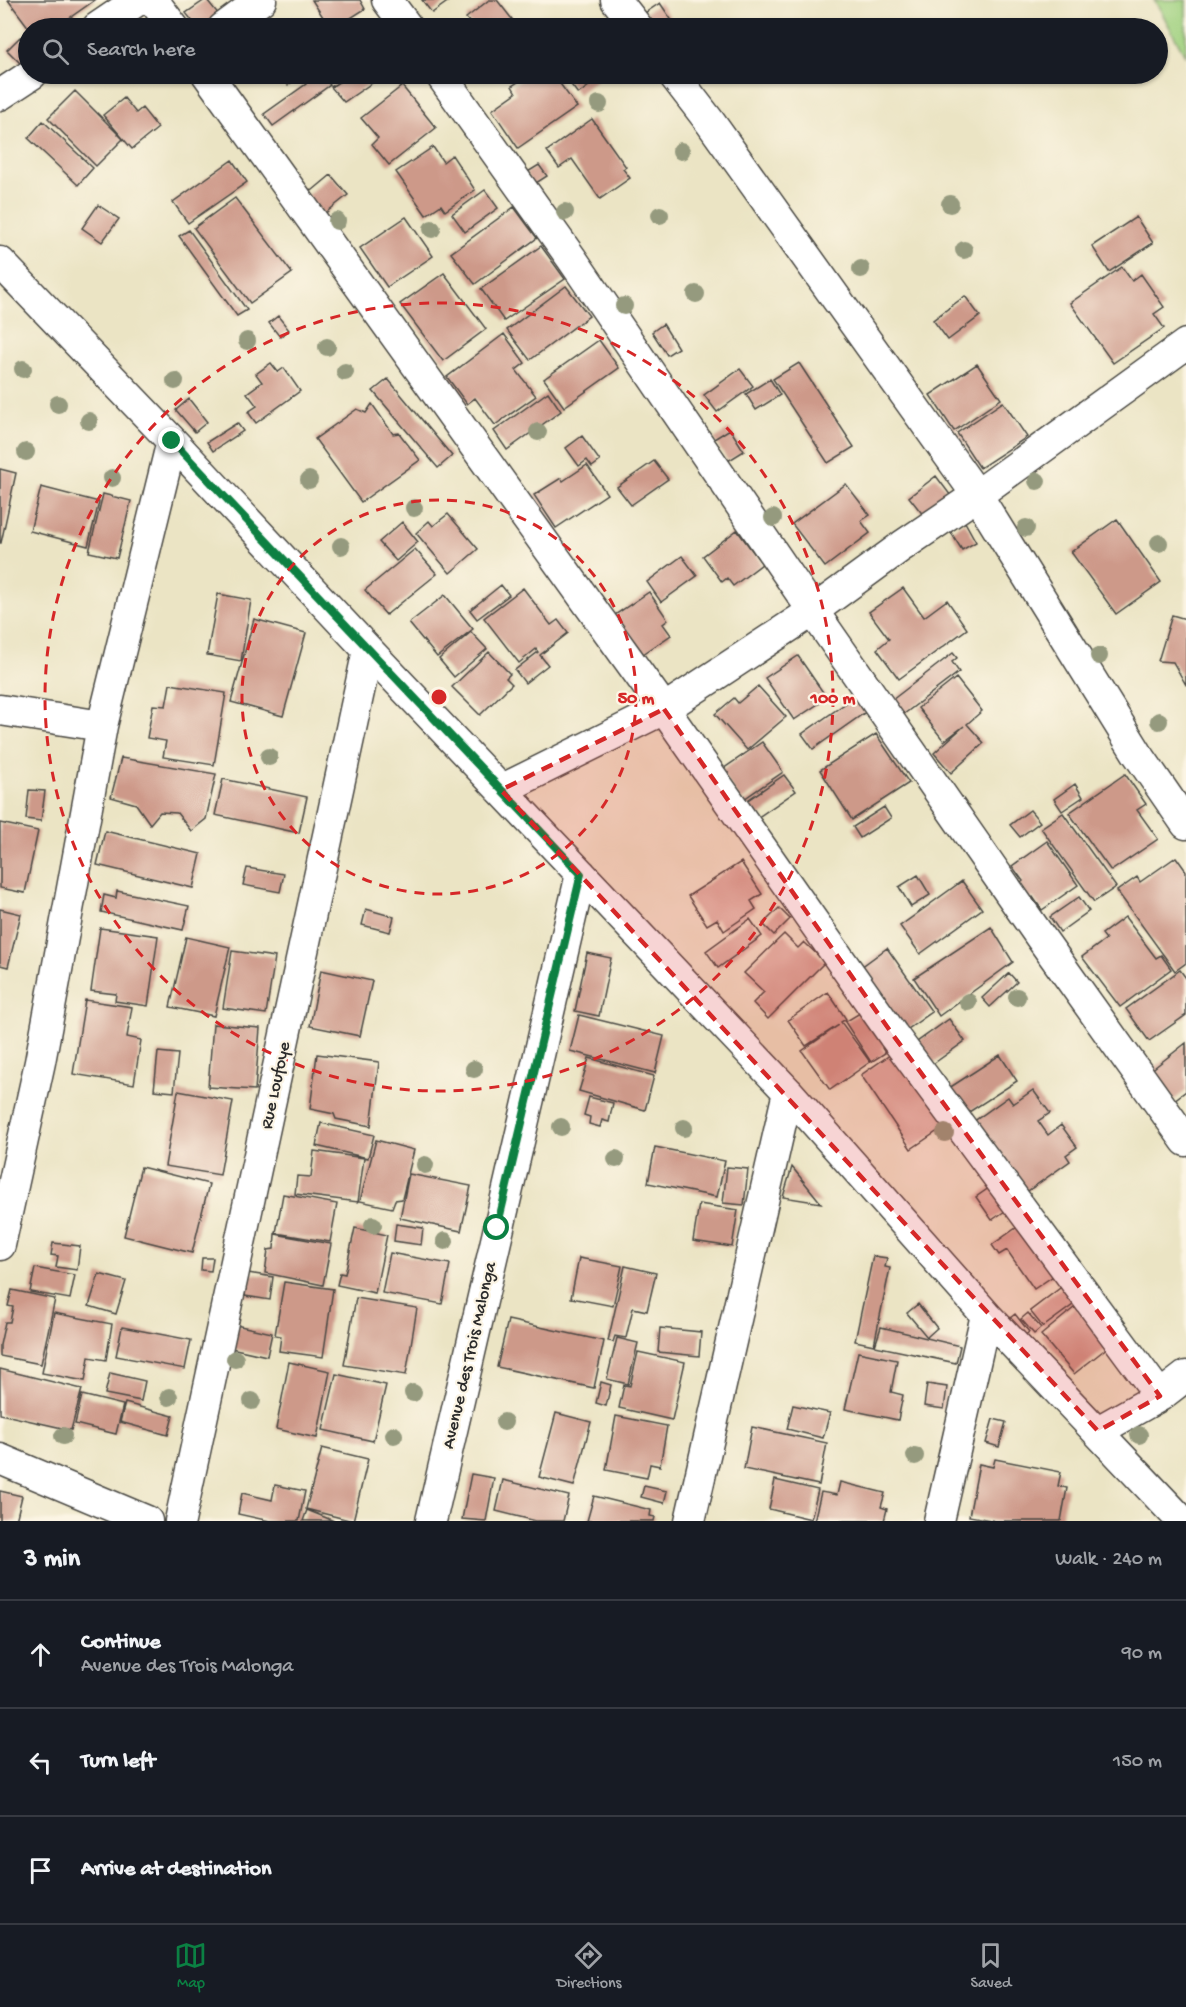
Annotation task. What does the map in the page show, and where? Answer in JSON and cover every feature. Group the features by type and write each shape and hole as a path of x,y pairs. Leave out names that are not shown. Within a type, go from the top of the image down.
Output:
{"street":[{"path":"112,18 138,0"},
{"path":"153,0 166,18"},
{"path":"237,18 261,0"},
{"path":"387,0 400,18"},
{"path":"616,0 630,18"},
{"path":"0,95 18,83"},
{"path":"214,84 664,709 893,1035 1160,1396"},
{"path":"447,84 572,259 1041,938 1186,1141"},
{"path":"680,84 977,495 1137,753 1186,824"},
{"path":"0,262 788,1092 986,1315 1181,1520"},
{"path":"501,790 664,709 813,611 1186,344"},
{"path":"0,1245 40,1062 102,726 172,441"},
{"name":"Rue Loufoye","path":"180,1521 368,650"},
{"path":"0,710 102,726"},
{"name":"Avenue des Trois Malonga","path":"430,1521 581,874"},
{"path":"690,1521 788,1092"},
{"path":"939,1521 986,1315"},
{"path":"1098,1431 1160,1396 1186,1377"},
{"path":"0,1459 147,1521"}],"highlighted area":[{"path":"664,709 893,1035 1160,1396 1098,1431 501,790"}],"green space":[{"path":"1154,0 1186,0 1186,57 1168,24 1168,18 1165,18"}],"building":[{"path":"8,0 95,0 69,18 22,18"},
{"path":"207,0 220,16 190,18 186,13"},
{"path":"312,0 360,0 365,9 351,18 324,18"},
{"path":"422,0 450,0 432,13"},
{"path":"489,0 497,0 511,18 466,18"},
{"path":"660,3 670,18 649,18 645,13"},
{"path":"18,39 18,61 7,50"},
{"path":"306,84 330,85 273,126 264,114"},
{"path":"336,84 370,84 344,102 331,87"},
{"path":"515,84 560,84 577,107 518,148 492,110 516,93 512,86"},
{"path":"570,84 592,84 578,94"},
{"path":"402,86 436,128 389,165 372,144 378,138 361,118"},
{"path":"75,91 123,139 96,166 48,118"},
{"path":"124,98 136,113 142,108 158,128 132,149 103,115"},
{"path":"592,119 626,167 623,169 630,178 600,199 572,159 559,168 547,151"},
{"path":"43,121 93,168 78,185 28,138"},
{"path":"433,147 443,162 452,155 475,190 445,211 441,205 426,215 396,172"},
{"path":"232,160 247,182 188,223 173,202"},
{"path":"539,165 547,176 533,185 526,173"},
{"path":"331,175 348,195 323,215 307,195"},
{"path":"485,190 498,208 465,232 452,214"},
{"path":"235,198 292,273 250,303 194,228"},
{"path":"98,205 119,219 102,242 82,228"},
{"path":"514,207 537,238 475,284 451,253"},
{"path":"406,217 433,256 387,287 360,248"},
{"path":"1136,217 1153,243 1109,272 1092,246"},
{"path":"189,230 247,310 237,316 179,236"},
{"path":"541,246 565,279 504,321 481,289"},
{"path":"1122,267 1132,281 1141,274 1164,307 1154,314 1164,328 1113,363 1070,303"},
{"path":"444,273 486,329 443,361 400,304"},
{"path":"566,286 589,316 530,360 507,330"},
{"path":"965,296 980,316 948,340 933,320"},
{"path":"278,316 289,330 280,337 269,323"},
{"path":"663,324 678,348 667,355 652,332"},
{"path":"504,334 525,363 516,370 536,396 495,425 475,398 467,404 447,377"},
{"path":"599,340 619,368 564,407 544,379"},
{"path":"271,363 278,372 284,368 300,391 256,423 248,412 257,406 247,393 262,382 256,374"},
{"path":"799,363 854,447 828,463 773,379"},
{"path":"977,364 1001,399 954,431 930,395"},
{"path":"740,369 753,386 717,412 704,395"},
{"path":"388,379 452,456 438,468 373,391"},
{"path":"770,379 780,395 756,410 746,394"},
{"path":"548,392 561,411 507,450 494,431"},
{"path":"189,399 207,422 195,432 176,410"},
{"path":"1003,402 1027,437 980,468 957,433"},
{"path":"372,404 393,434 399,433 420,460 361,502 315,439 357,409 366,413"},
{"path":"237,423 243,431 213,451 207,442"},
{"path":"730,429 744,451 728,461 714,439"},
{"path":"582,436 600,461 592,467 587,460 579,466 566,448"},
{"path":"654,461 668,479 631,505 617,487"},
{"path":"587,465 607,494 556,528 534,495 561,478 563,481"},
{"path":"0,469 16,473 1,543 0,543"},
{"path":"936,476 951,496 924,516 909,497"},
{"path":"846,484 870,515 861,521 870,533 825,567 792,524"},
{"path":"41,487 99,502 88,546 30,531"},
{"path":"103,494 131,501 117,558 89,552"},
{"path":"448,514 478,549 450,573 416,533 429,521 433,526"},
{"path":"1117,519 1161,582 1116,614 1071,552"},
{"path":"402,522 418,542 396,561 379,542"},
{"path":"965,522 976,542 962,550 950,531"},
{"path":"737,530 762,564 733,586 727,578 722,582 703,556"},
{"path":"415,549 437,574 386,615 365,590"},
{"path":"682,556 697,576 661,602 647,582"},
{"path":"501,585 509,595 477,619 470,610"},
{"path":"523,588 551,625 558,620 568,633 540,655 548,665 525,683 515,670 538,652 536,649 519,663 484,618"},
{"path":"903,588 924,617 947,600 967,629 899,679 877,649 889,639 869,612"},
{"path":"649,592 668,620 663,624 671,635 643,654 640,649 636,651 612,617"},
{"path":"218,594 251,600 241,661 207,655"},
{"path":"445,595 473,629 437,657 409,623"},
{"path":"1172,615 1186,619 1186,685 1173,662 1158,661"},
{"path":"254,619 306,633 283,716 231,702"},
{"path":"471,632 487,649 454,677 439,659"},
{"path":"489,652 510,674 506,678 512,684 480,715 452,687"},
{"path":"953,653 957,658 952,662 959,672 904,714 892,700"},
{"path":"798,656 827,698 794,720 765,678"},
{"path":"956,678 982,711 967,724 984,743 951,773 934,753 964,726 944,741 918,708"},
{"path":"170,684 226,693 214,765 163,757 166,741 147,738 153,705 166,706"},
{"path":"758,686 786,717 747,750 715,714 734,698 738,703"},
{"path":"856,696 867,711 813,749 802,734"},
{"path":"876,734 909,783 852,820 820,770"},
{"path":"762,742 783,772 741,801 720,771"},
{"path":"121,758 216,774 206,819 191,831 177,813 160,812 150,824 136,804 111,797"},
{"path":"1125,774 1146,804 1137,810 1158,839 1111,871 1069,813"},
{"path":"784,775 796,791 754,820 742,804"},
{"path":"223,779 307,797 299,833 215,815"},
{"path":"1075,784 1083,797 1062,811 1054,799"},
{"path":"29,790 45,791 41,821 26,819"},
{"path":"884,807 891,818 860,838 853,827"},
{"path":"1030,810 1040,822 1020,837 1010,825"},
{"path":"1063,813 1116,887 1094,902 1041,828"},
{"path":"0,823 38,831 25,893 0,888"},
{"path":"105,831 201,854 193,888 97,865"},
{"path":"1047,841 1078,885 1042,910 1033,897 1029,900 1018,884 1023,881 1012,866"},
{"path":"1176,857 1186,871 1186,963 1175,971 1117,891 1137,877 1140,882"},
{"path":"741,862 762,894 751,901 756,909 724,931 717,919 707,925 688,896"},
{"path":"247,868 284,874 280,892 243,885"},
{"path":"918,875 930,895 911,907 899,887"},
{"path":"962,881 982,909 920,954 900,926"},
{"path":"117,891 189,906 183,930 101,912 104,895 116,898"},
{"path":"1079,897 1089,911 1060,932 1050,917"},
{"path":"779,908 790,919 774,935 763,924"},
{"path":"0,909 21,914 8,967 0,965"},
{"path":"366,909 394,917 390,932 362,925"},
{"path":"1125,917 1156,958 1161,955 1171,969 1120,1007 1082,957 1106,939 1102,934"},
{"path":"750,919 762,936 718,968 706,951"},
{"path":"991,927 1013,962 939,1016 914,978"},
{"path":"100,928 158,936 148,1006 115,1001 116,994 91,991"},
{"path":"784,934 798,948 804,942 825,962 768,1019 753,1003 764,992 744,973"},
{"path":"186,937 230,947 214,1016 170,1007"},
{"path":"887,948 932,1012 898,1036 853,973"},
{"path":"232,951 275,957 266,1014 223,1008"},
{"path":"587,953 611,958 599,1016 575,1011"},
{"path":"321,970 372,981 360,1036 310,1026"},
{"path":"1180,970 1186,978 1186,1015 1149,1041 1126,1009"},
{"path":"1009,973 1017,982 990,1007 982,998"},
{"path":"828,992 846,1019 841,1022 870,1062 830,1090 802,1051 839,1025 806,1046 788,1020"},
{"path":"85,1000 132,1007 127,1037 141,1040 134,1084 73,1074"},
{"path":"868,1008 890,1043 882,1048 885,1053 871,1062 845,1022"},
{"path":"579,1015 664,1036 655,1073 570,1051"},
{"path":"949,1019 965,1041 933,1064 917,1042"},
{"path":"213,1024 260,1028 255,1090 208,1087"},
{"path":"1186,1043 1186,1091 1174,1100 1150,1071"},
{"path":"900,1048 951,1122 911,1149 861,1075"},
{"path":"158,1052 178,1054 174,1092 154,1090"},
{"path":"317,1054 379,1062 371,1126 336,1119 334,1114 310,1109"},
{"path":"1000,1055 1017,1081 966,1114 949,1088"},
{"path":"589,1058 654,1076 645,1110 579,1091"},
{"path":"1033,1090 1050,1113 1038,1121 1048,1135 1061,1125 1077,1147 1066,1155 1070,1161 1025,1193 973,1122 1008,1097 1013,1104"},
{"path":"178,1091 233,1101 220,1175 165,1166"},
{"path":"589,1097 613,1103 609,1122 602,1120 600,1127 589,1124 590,1117 584,1115"},
{"path":"321,1123 374,1135 368,1158 316,1146"},
{"path":"376,1140 414,1150 402,1199 395,1200 392,1208 360,1201"},
{"path":"655,1147 725,1161 717,1197 648,1183"},
{"path":"314,1151 364,1158 358,1202 295,1194 297,1176 311,1177"},
{"path":"141,1167 209,1184 192,1253 124,1236"},
{"path":"727,1167 748,1169 744,1205 723,1203"},
{"path":"792,1167 821,1203 783,1197"},
{"path":"409,1174 471,1186 461,1231 400,1218"},
{"path":"999,1181 1015,1204 992,1220 976,1197"},
{"path":"283,1194 337,1204 330,1242 276,1233"},
{"path":"699,1204 738,1210 732,1247 693,1241"},
{"path":"1023,1223 1059,1272 1034,1289 1007,1250 999,1255 992,1245"},
{"path":"396,1224 423,1228 421,1245 394,1241"},
{"path":"355,1228 387,1235 375,1293 337,1285 340,1273 345,1274"},
{"path":"275,1234 331,1244 323,1285 265,1273 268,1250 274,1249"},
{"path":"53,1243 80,1246 77,1270 56,1267 58,1256 51,1255"},
{"path":"390,1253 450,1264 442,1304 382,1293"},
{"path":"873,1256 887,1258 885,1267 890,1268 874,1345 855,1341"},
{"path":"202,1258 213,1258 211,1271 201,1270"},
{"path":"579,1258 622,1266 613,1306 571,1298"},
{"path":"625,1266 656,1273 647,1311 633,1308 626,1338 615,1336 613,1342 608,1341"},
{"path":"35,1268 75,1275 70,1299 30,1292"},
{"path":"248,1273 273,1277 270,1300 245,1296"},
{"path":"99,1274 126,1281 116,1314 89,1306"},
{"path":"284,1282 333,1289 323,1357 279,1351 281,1336 275,1335"},
{"path":"1068,1282 1081,1299 1043,1327 1030,1311"},
{"path":"12,1290 55,1299 41,1364 0,1356 5,1322 10,1322 13,1307 8,1306"},
{"path":"356,1298 417,1308 406,1375 344,1365"},
{"path":"918,1304 937,1328 927,1337 907,1313"},
{"path":"1075,1307 1108,1347 1074,1374 1041,1335"},
{"path":"54,1313 112,1324 106,1360 89,1357 85,1381 42,1373"},
{"path":"1028,1313 1041,1328 1034,1334 1021,1319"},
{"path":"1015,1314 1029,1332 1019,1341 1004,1323"},
{"path":"508,1320 604,1341 594,1388 497,1367"},
{"path":"231,1324 272,1333 267,1356 226,1347"},
{"path":"122,1327 191,1340 185,1369 116,1356"},
{"path":"881,1327 960,1346 956,1363 875,1346"},
{"path":"660,1328 701,1332 699,1356 658,1352"},
{"path":"617,1338 638,1343 628,1384 607,1379"},
{"path":"638,1352 685,1362 672,1420 619,1408 624,1385 630,1386"},
{"path":"858,1352 897,1360 891,1392 903,1395 898,1420 845,1409"},
{"path":"289,1362 330,1371 317,1438 276,1429"},
{"path":"0,1369 82,1389 71,1430 0,1414"},
{"path":"110,1373 145,1381 141,1401 105,1394"},
{"path":"336,1374 386,1385 373,1441 323,1430"},
{"path":"601,1382 611,1385 606,1406 596,1403"},
{"path":"927,1384 947,1387 944,1409 924,1406"},
{"path":"82,1395 123,1405 116,1434 75,1424"},
{"path":"125,1403 173,1416 168,1435 120,1422"},
{"path":"793,1405 830,1413 823,1438 787,1429"},
{"path":"556,1413 591,1422 574,1486 539,1477"},
{"path":"616,1416 667,1426 660,1466 650,1464 647,1478 606,1470"},
{"path":"993,1419 1006,1422 999,1447 986,1443"},
{"path":"752,1427 827,1443 819,1485 744,1469"},
{"path":"322,1448 368,1459 353,1521 306,1509"},
{"path":"995,1459 1061,1472 1058,1486 1067,1488 1061,1521 996,1521 969,1516 979,1464 993,1467"},
{"path":"471,1474 494,1478 486,1521 462,1519"},
{"path":"503,1480 569,1496 563,1521 536,1521 496,1511"},
{"path":"775,1480 818,1490 811,1519 769,1509"},
{"path":"840,1482 885,1493 881,1507 887,1509 884,1521 814,1521 821,1492 837,1495"},
{"path":"275,1485 305,1491 299,1521 270,1521 238,1514 242,1493 272,1500"},
{"path":"644,1486 667,1491 664,1503 641,1497"},
{"path":"0,1491 22,1496 16,1521 0,1521"},
{"path":"594,1496 651,1510 650,1516 655,1517 654,1521 587,1521"},
{"path":"307,1510 334,1521 303,1521"}],"route":[{"path":"172,441 581,874 497,1228"}]}
